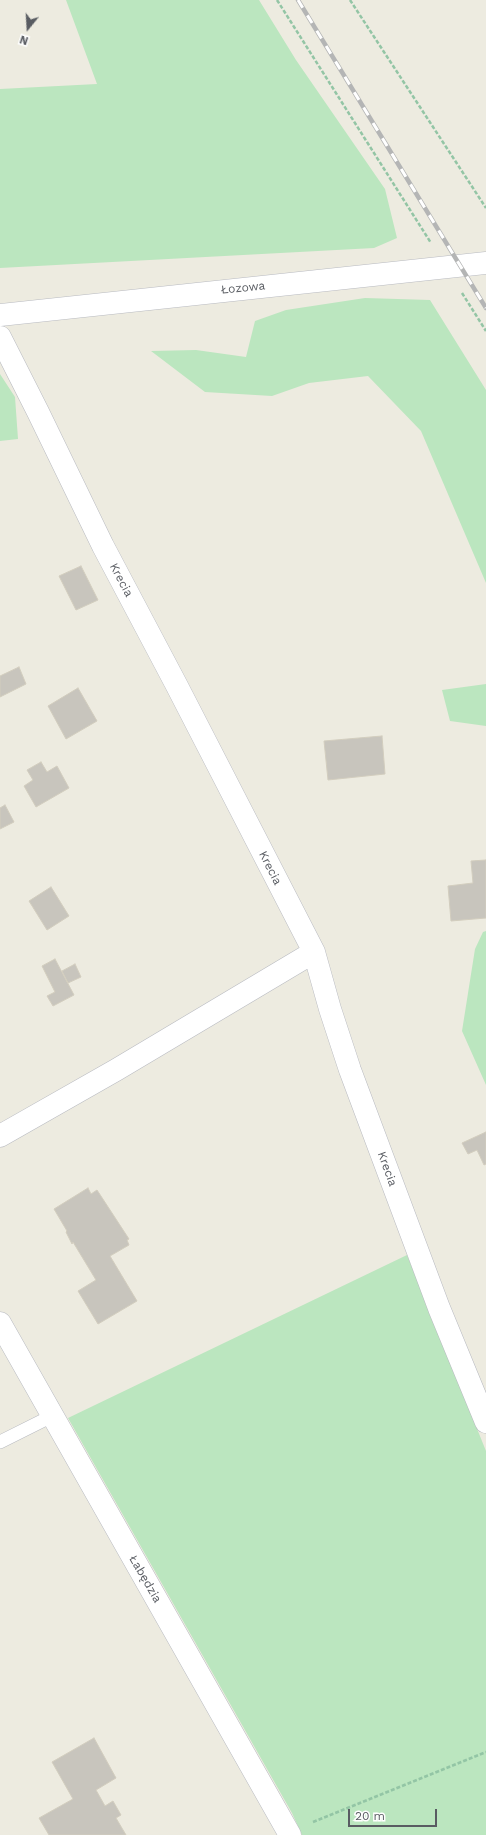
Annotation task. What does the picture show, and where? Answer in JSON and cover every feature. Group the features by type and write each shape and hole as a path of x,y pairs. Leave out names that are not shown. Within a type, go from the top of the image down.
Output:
{"street":[{"name":"Łozowa","path":"0,315 446,266 486,263"},
{"name":"Krecia","path":"0,336 103,546 314,952 330,1009 353,1077 439,1308 486,1422"},
{"path":"0,1136 116,1070 314,952"},
{"name":"Łabędzia","path":"0,1323 289,1834"}],"lane":[{"path":"0,1442 52,1416"}],"path":[{"path":"277,0 486,331"},
{"path":"350,0 486,208"},
{"path":"289,1834 486,1752"}],"green space":[{"path":"66,0 259,0 296,60 385,189 397,238 374,248 0,268 0,89 97,84"},
{"path":"365,298 430,300 486,390 486,583 421,431 368,376 309,383 272,396 205,392 151,351 196,350 246,357 255,321 286,310"},
{"path":"0,374 15,397 18,439 0,441"},
{"path":"486,684 486,726 450,721 442,690"},
{"path":"486,931 486,1085 462,1031 475,949 483,932"},
{"path":"407,1255 486,1451 486,1835 302,1835 292,1813 68,1418"}],"building":[{"path":"81,566 98,600 76,610 59,576"},
{"path":"19,667 26,684 0,697 0,676"},
{"path":"78,688 97,721 66,739 48,706"},
{"path":"382,736 385,774 328,780 324,741"},
{"path":"41,762 47,772 57,766 69,788 36,807 24,786 33,780 27,770"},
{"path":"5,805 14,822 0,829 0,808"},
{"path":"486,860 486,918 451,921 448,886 473,883 471,861"},
{"path":"51,887 69,916 47,930 29,901"},
{"path":"55,959 74,995 53,1006 47,996 55,992 42,966"},
{"path":"75,964 81,977 68,983 62,971"},
{"path":"486,1132 486,1164 484,1165 477,1150 468,1154 462,1143"},
{"path":"88,1188 91,1194 97,1190 129,1239 127,1240 129,1245 110,1256 137,1301 98,1324 78,1291 96,1280 73,1242 72,1244 66,1232 67,1231 54,1209"},
{"path":"94,1738 116,1778 96,1790 105,1806 113,1801 121,1815 116,1818 126,1835 49,1835 39,1818 73,1799 52,1762"}],"railway":[{"path":"298,0 486,308"}]}
